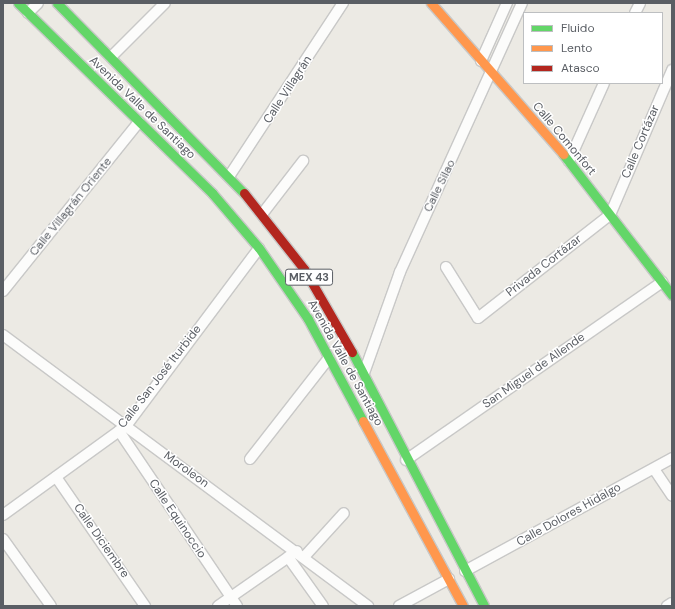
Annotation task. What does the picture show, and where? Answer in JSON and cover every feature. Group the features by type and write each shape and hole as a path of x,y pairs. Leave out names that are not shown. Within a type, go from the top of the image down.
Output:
{"main road":[{"name":"Avenida Valle de Santiago","path":"18,3 212,194 259,248 308,320 463,606"},
{"name":"Avenida Valle de Santiago","path":"57,3 230,175 263,214 304,269 364,373 406,460 484,606"},
{"name":"Calle Comonfort","path":"431,3 569,161 672,295"}],"street":[{"path":"28,13 38,3"},
{"path":"111,57 165,3"},
{"name":"Calle Villagrán","path":"230,175 343,3"},
{"path":"482,61 508,3"},
{"name":"Calle Silao","path":"364,373 400,272 492,73 522,3"},
{"path":"636,12 640,3"},
{"name":"Calle Cortázar","path":"610,215 672,70"},
{"path":"569,161 604,84"},
{"name":"Calle Villagrán Oriente","path":"3,291 140,122"},
{"path":"263,214 303,161"},
{"name":"Privada Cortázar","path":"446,267 478,318 610,215"},
{"name":"Calle San José Iturbide","path":"3,514 122,428 259,248"},
{"name":"San Miguel de Allende","path":"406,460 662,282"},
{"name":"Moroleon","path":"3,335 122,428 300,554 368,606"},
{"path":"250,459 329,358"},
{"name":"Calle Equinoccio","path":"122,428 234,602"},
{"name":"Calle Dolores Hidalgo","path":"465,571 672,458"},
{"path":"654,469 672,496"},
{"name":"Calle Diciembre","path":"56,477 145,606"},
{"path":"218,606 234,602 288,557 300,554 344,513"},
{"path":"3,539 52,606"},
{"path":"288,557 323,606"},
{"path":"399,606 449,579"},
{"path":"667,606 672,603"}],"traffic: fast":[{"path":"18,3 212,193 259,248 308,319 363,421"},
{"path":"57,3 244,193"},
{"path":"563,154 672,295"},
{"path":"352,352 484,606"}],"traffic: slow":[{"path":"431,3 563,154"},
{"path":"363,421 463,606"}],"traffic: jam":[{"path":"244,193 304,269 352,352"}]}
